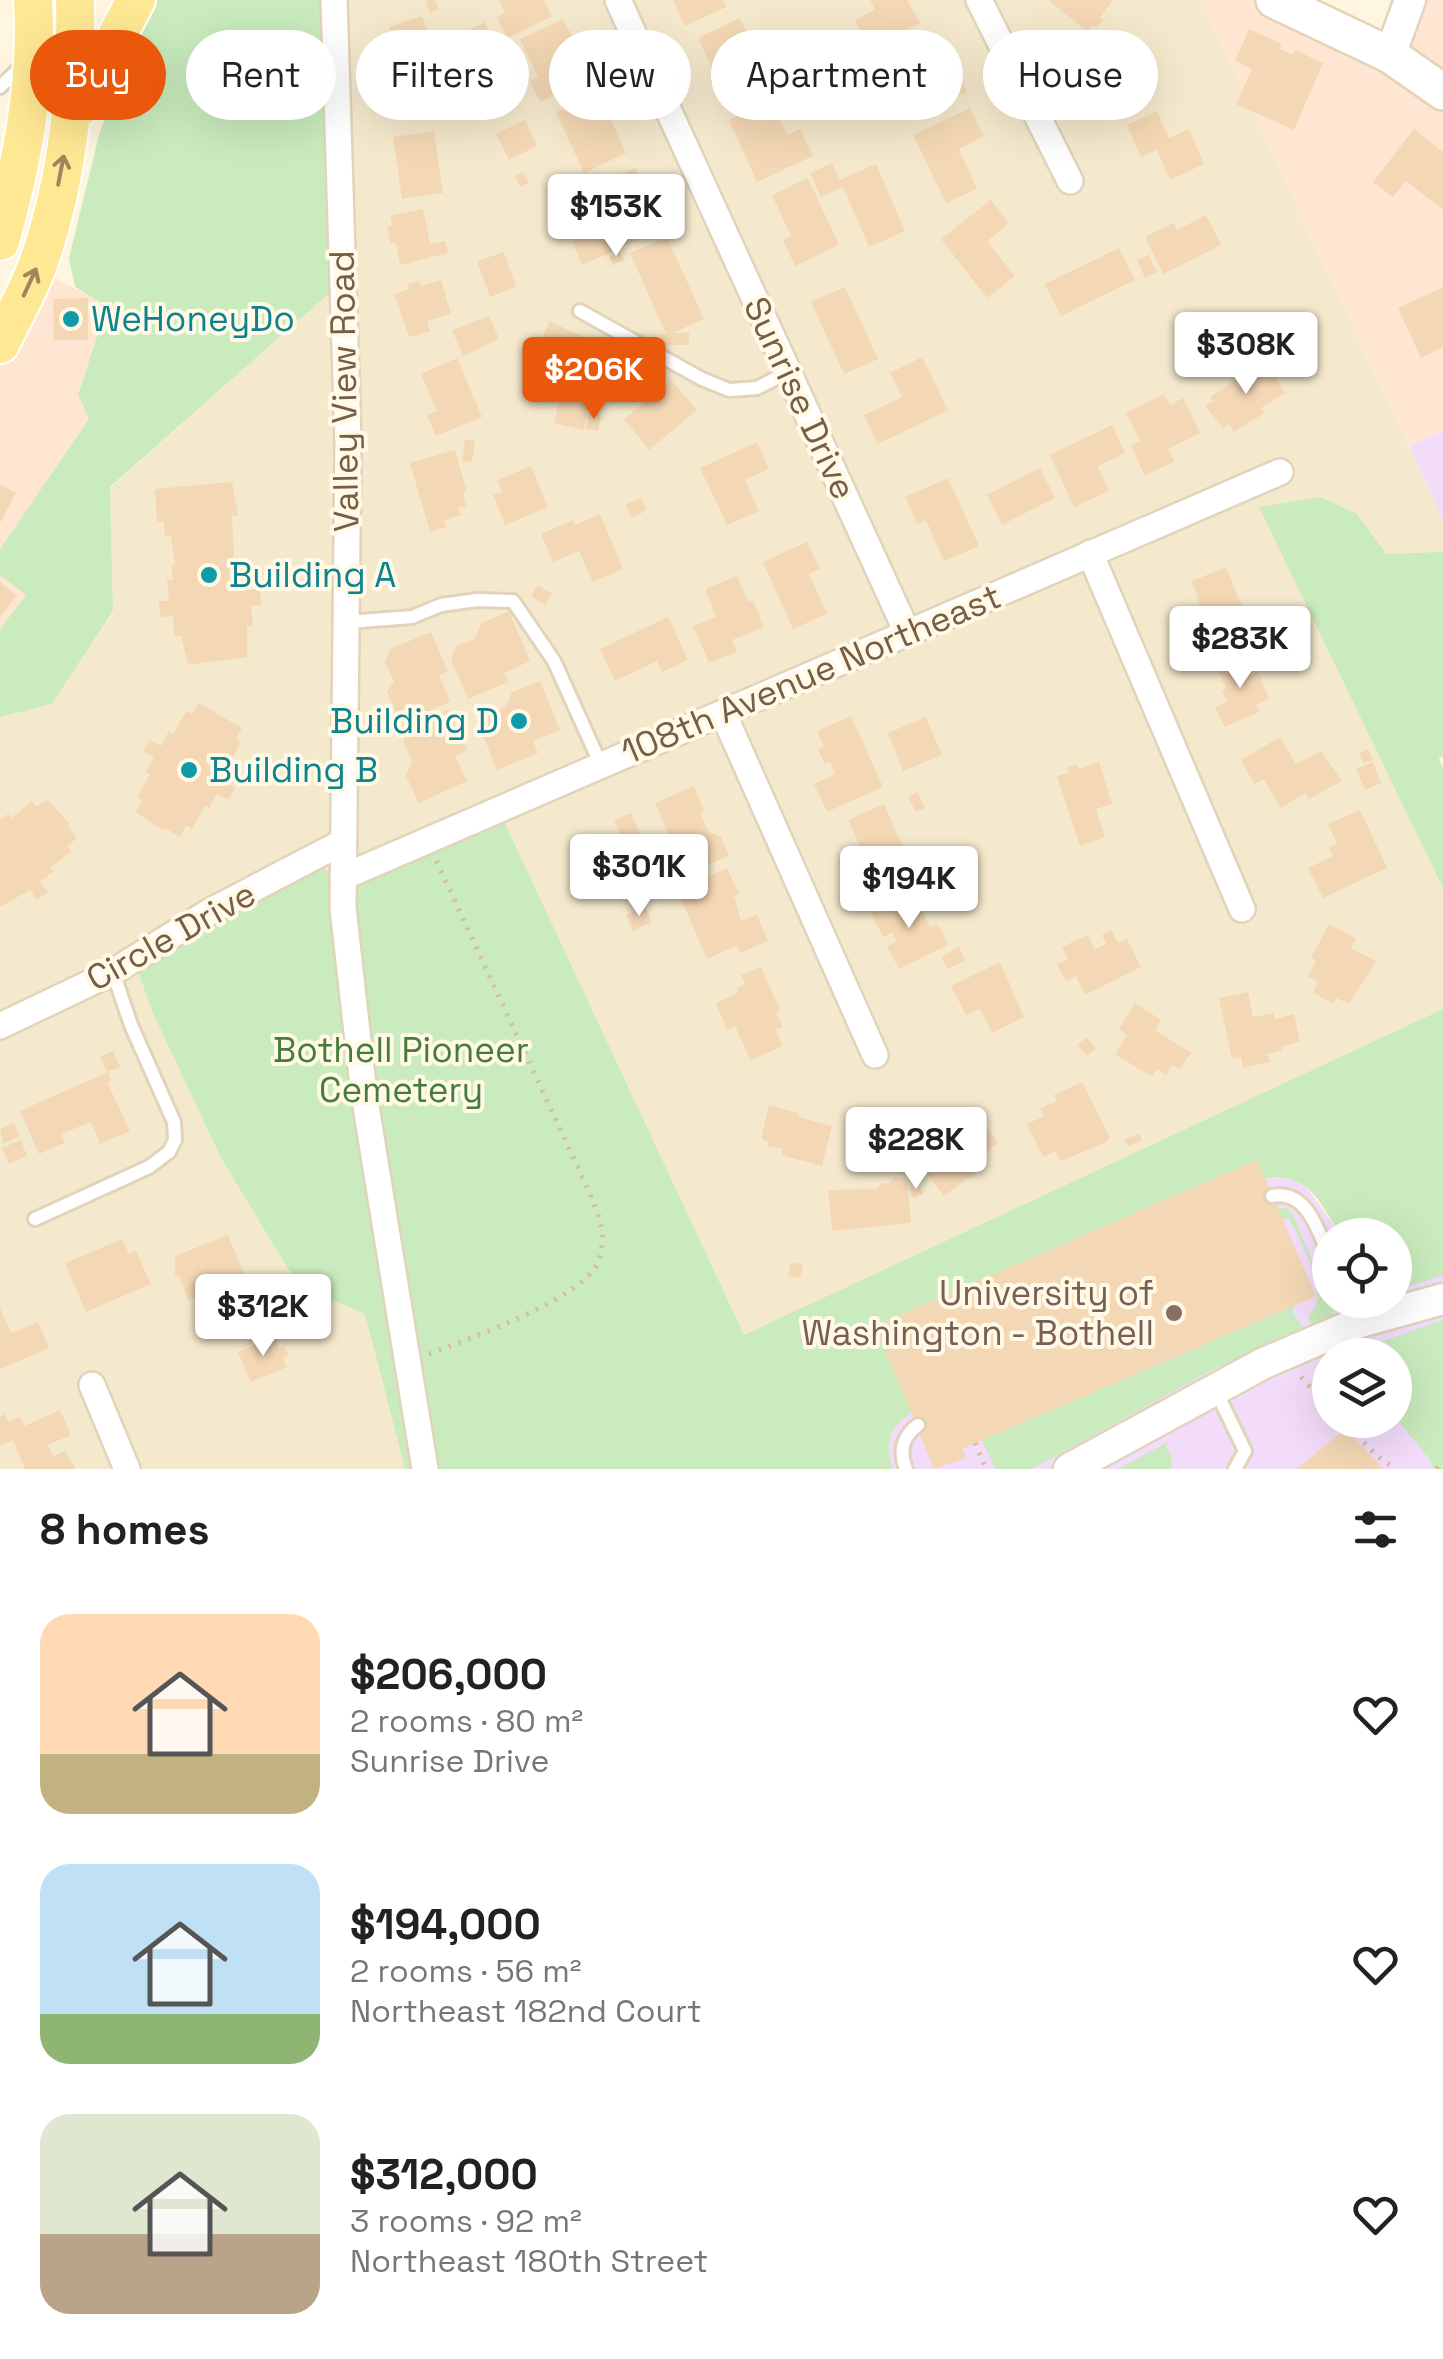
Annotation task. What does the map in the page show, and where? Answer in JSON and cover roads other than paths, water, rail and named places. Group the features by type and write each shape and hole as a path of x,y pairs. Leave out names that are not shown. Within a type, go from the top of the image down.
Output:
{"main road":[{"path":"34,0 34,30"},
{"path":"0,344 36,269 52,216 70,123 75,0"},
{"path":"70,123 136,0"},
{"path":"1274,0 1390,55 1443,92"},
{"path":"0,241 8,171 30,72"}],"street":[{"name":"Valley View Road","path":"334,0 348,442 342,908 364,1094 425,1469"},
{"name":"Sunrise Drive","path":"618,0 908,632"},
{"path":"979,0 1070,181"},
{"path":"1390,55 1410,0"},
{"name":"108th Avenue Northeast","path":"343,877 1280,472"},
{"path":"1090,554 1242,910"},
{"path":"723,713 875,1055"},
{"name":"Circle Drive","path":"0,1026 113,972 209,912 341,843"},
{"path":"1412,1303 1443,1299"},
{"path":"1069,1469 1342,1318"},
{"path":"92,1385 127,1469"}],"lane":[{"path":"0,87 30,58"},
{"path":"580,311 728,390 757,388 788,372"},
{"path":"347,622 412,617 441,606 477,600 514,601 554,661 601,764"},
{"path":"35,1219 149,1167 169,1152 175,1140 174,1122 113,972"},
{"path":"1272,1196 1296,1197 1312,1220"},
{"path":"1214,1388 1245,1451 1236,1469"},
{"path":"906,1469 903,1444 908,1433 918,1426"}],"place":[{"name":"WeHoneyDo","path":"71,319"},
{"name":"Building A","path":"209,575"},
{"name":"Building D","path":"519,721"},
{"name":"Building B","path":"189,770"},
{"name":"University of Washington - Bothell","path":"1174,1313"}],"park label":[{"name":"Bothell Pioneer Cemetery","path":"401,1070"}]}
